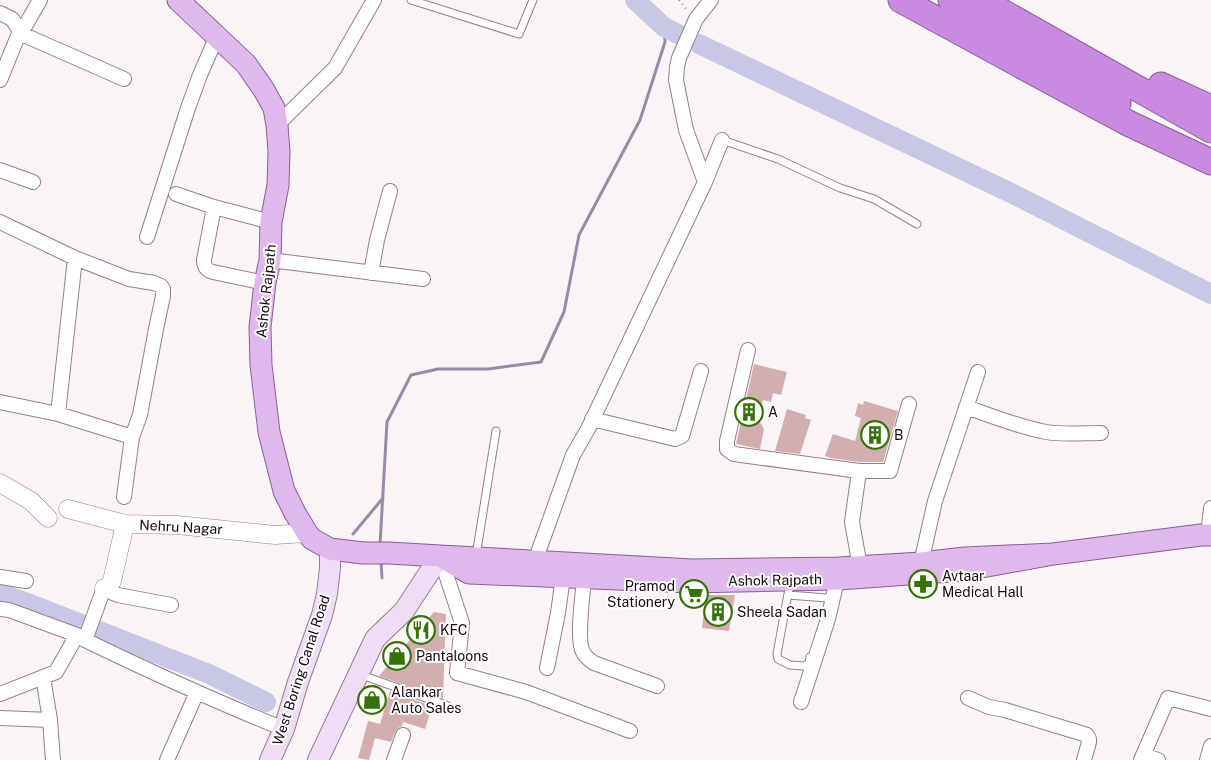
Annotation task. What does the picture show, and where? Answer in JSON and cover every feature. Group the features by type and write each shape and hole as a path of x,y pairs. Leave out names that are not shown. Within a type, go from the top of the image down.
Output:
{"highway":[{"path":"886,0 949,38 1028,78 1175,144"},
{"path":"901,0 1130,124 1175,144"},
{"path":"917,0 1015,52 1096,101 1211,162"},
{"path":"934,0 1035,54 1175,144"},
{"path":"952,0 1036,47 1175,144"},
{"path":"981,0 1211,130"},
{"path":"1085,58 1163,85 1211,108"},
{"path":"1085,58 1129,74 1211,116"},
{"path":"1085,58 1165,97 1211,123"},
{"path":"1085,58 1120,84 1167,114 1211,138"}],"main road":[{"name":"Ashok Rajpath","path":"178,0 246,64 274,108 279,152 278,185 271,222 270,260 265,283 260,327 261,365 270,432 284,491 295,513 312,539 330,549 363,553 839,578"},
{"name":"Ashok Rajpath","path":"440,556 469,573 790,588 839,578 921,568 965,570 1053,554 1200,534 1210,535"},
{"name":"West Boring Canal Road","path":"270,760 284,729 298,682 322,615 327,594 330,549"},
{"path":"318,760 375,639 404,611 440,556"}],"street":[{"path":"0,80 20,32 40,0"},
{"path":"277,125 335,68 374,0"},
{"path":"705,182 686,130 676,80 679,58 696,19 711,0"},
{"path":"0,13 12,19 20,32 124,78"},
{"path":"147,237 188,108 217,36"},
{"path":"540,562 539,550 573,455 705,182 722,140"},
{"path":"0,170 33,182"},
{"path":"371,273 377,240 390,190"},
{"path":"176,194 214,207 271,222"},
{"path":"214,207 204,260 206,269 265,283"},
{"path":"0,222 75,258 129,279 154,283 163,289 140,415 132,437 124,496"},
{"path":"58,414 75,258"},
{"path":"270,260 423,279"},
{"path":"748,350 727,441 727,449 734,454 859,472 890,471 909,404"},
{"path":"592,419 676,439 682,436 702,370"},
{"path":"921,568 935,502 978,372"},
{"path":"0,402 58,414 132,437"},
{"path":"966,407 1046,432 1101,433"},
{"path":"801,702 839,578 852,522 859,472"},
{"path":"0,484 31,501 48,518"},
{"path":"1210,535 1211,508"},
{"path":"68,509 125,524"},
{"name":"Nehru Nagar","path":"106,588 112,581 125,524 177,525 275,535 307,533"},
{"path":"440,556 462,623 457,673 526,692 630,731"},
{"path":"0,577 26,581"},
{"path":"546,668 558,613 563,577"},
{"path":"584,578 580,634 582,652 594,663 656,686"},
{"path":"0,694 56,672 86,631 106,588 118,595 171,605"},
{"path":"0,609 86,631 152,672 284,729"},
{"path":"43,677 50,720 53,760"},
{"path":"167,760 196,692"},
{"path":"968,698 989,707 1005,710 1087,735 1089,742 1084,760"},
{"path":"1158,760 1142,758 1168,698 1211,709"},
{"path":"0,718 50,720"},
{"path":"394,760 403,735"},
{"path":"1207,760 1211,746"}],"lane":[{"path":"411,0 519,34 533,0"},
{"path":"722,140 778,159 840,188 874,198 917,224"},
{"path":"476,558 496,431"},
{"path":"790,588 777,654 778,659 782,662 804,666 809,663 839,578"},
{"path":"359,674 448,706"}],"path":[{"path":"679,0 690,13"}],"building":[{"path":"754,364 787,372 781,395 773,393 771,402 763,400 758,419 764,429 760,449 736,444"},
{"name":"B","path":"864,401 898,411 883,462 860,462 825,456 833,434 855,441 861,418 855,416 858,403 863,405"},
{"path":"787,409 806,415 805,418 811,420 800,454 775,451"},
{"name":"Sheela Sadan","path":"706,595 735,595 729,631 702,628"},
{"path":"434,612 446,614 443,699 379,676"},
{"path":"390,691 440,709 439,715 430,713 425,729 403,722 402,726 395,732 391,742 375,738 369,760 358,758 368,721 380,724"}],"waterway":[{"path":"635,0 664,27 678,34"},
{"path":"380,545 387,422 411,375 438,369 488,369 541,362 564,312 579,235 640,120 665,42 664,27"},
{"path":"699,44 1015,195 1211,294"},
{"path":"353,534 383,498"},
{"path":"381,561 382,578"},
{"path":"0,593 209,674 266,702"}],"place":[{"name":"A","path":"749,412"},
{"name":"B","path":"875,435"},
{"name":"Avtaar Medical Hall","path":"923,584"},
{"name":"Pramod Stationery","path":"694,594"},
{"name":"Sheela Sadan","path":"718,612"},
{"name":"KFC","path":"421,630"},
{"name":"Pantaloons","path":"397,656"},
{"name":"Alankar Auto Sales","path":"372,700"}]}
